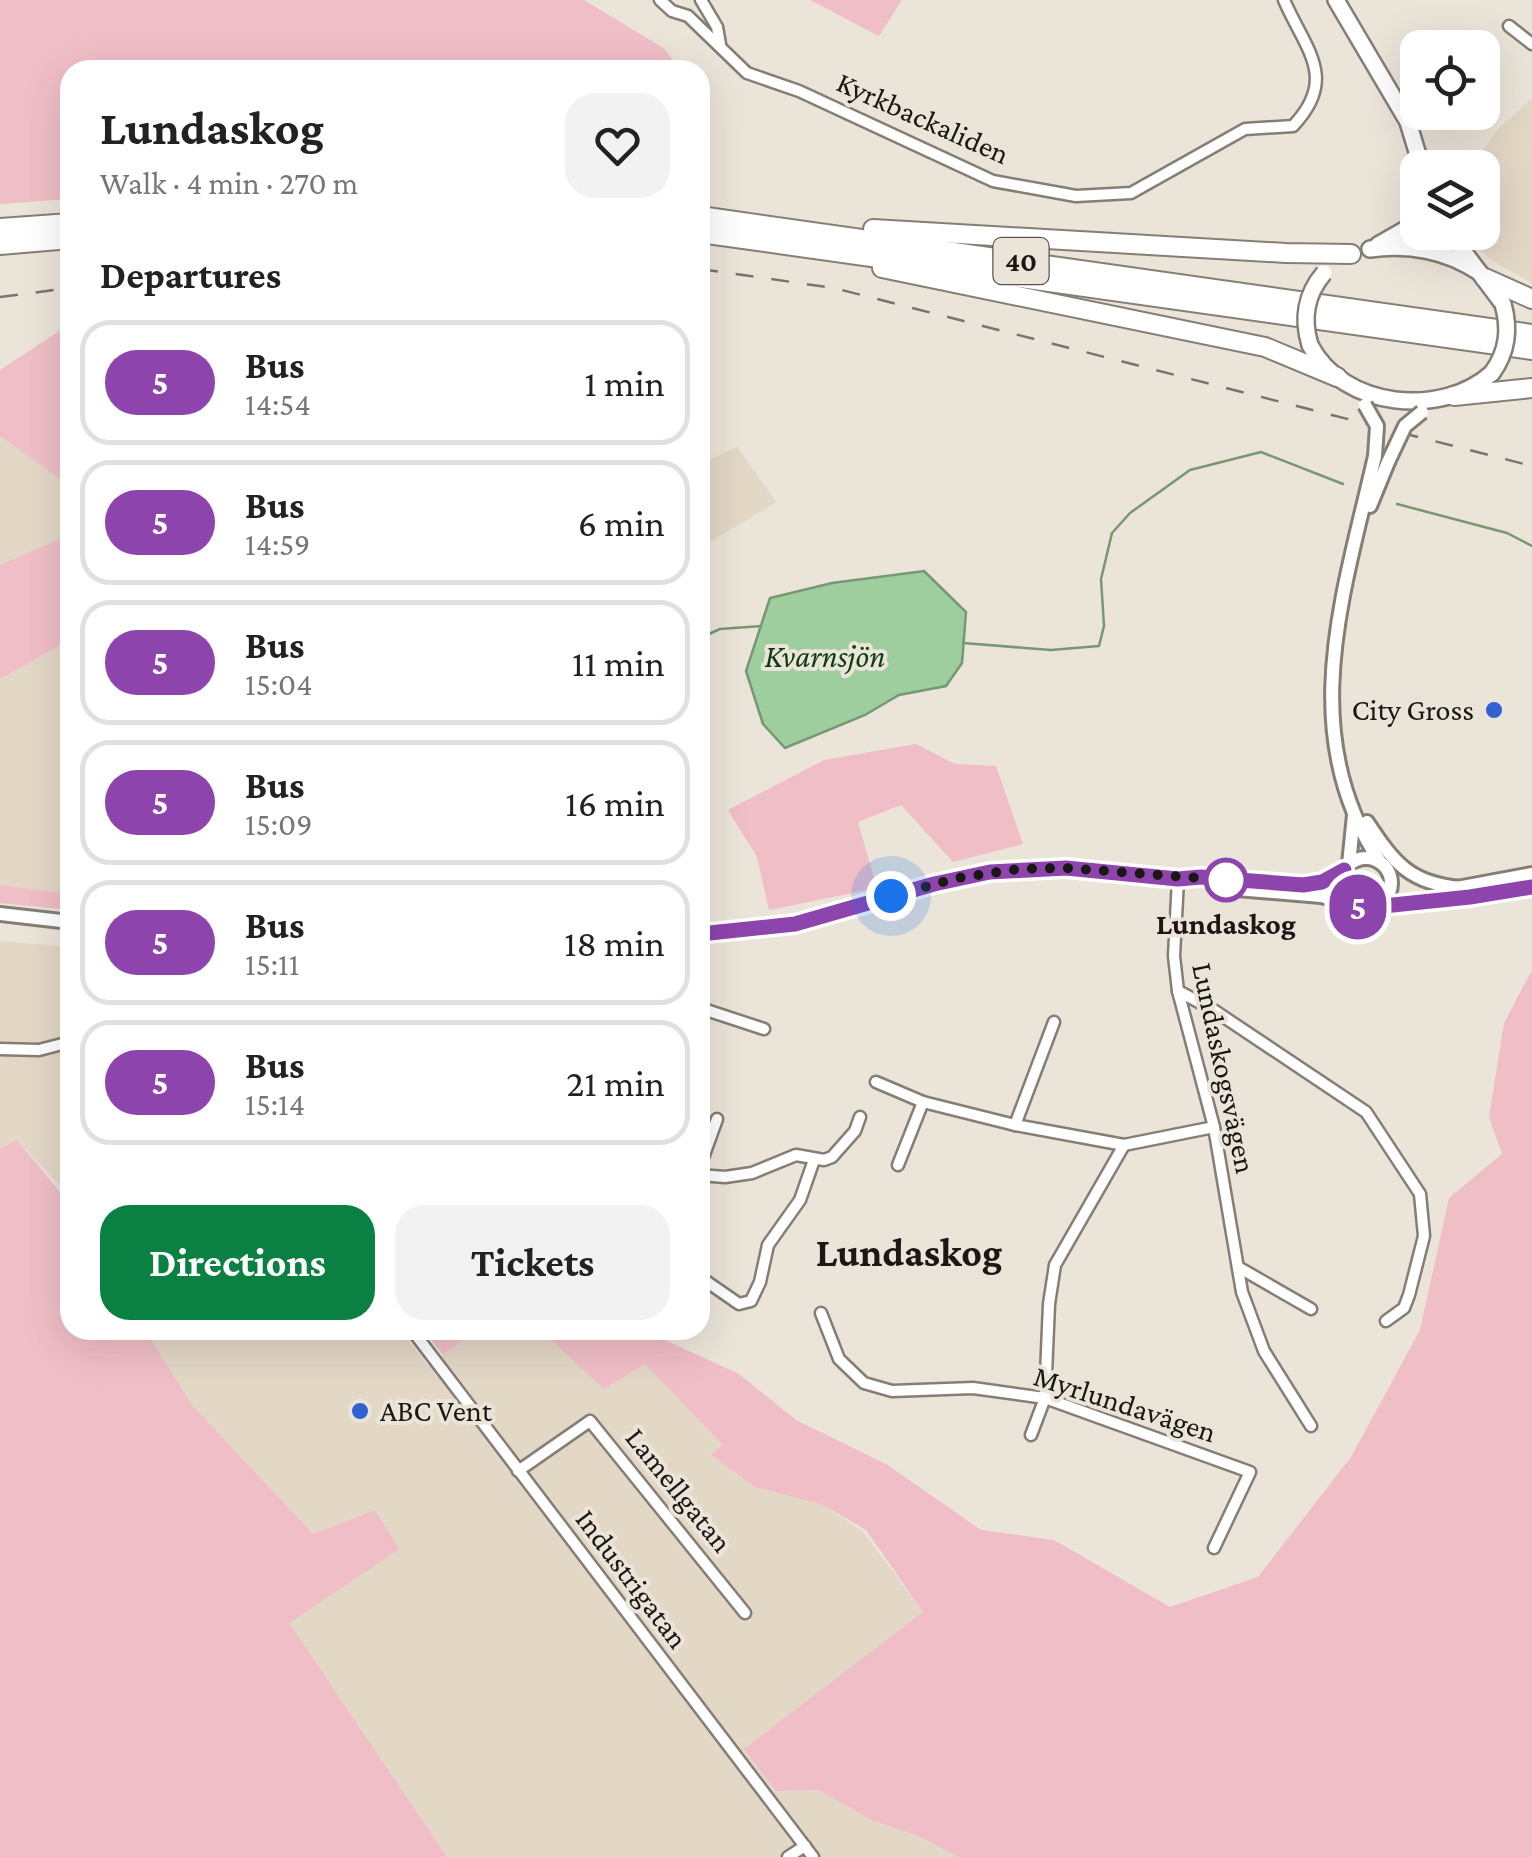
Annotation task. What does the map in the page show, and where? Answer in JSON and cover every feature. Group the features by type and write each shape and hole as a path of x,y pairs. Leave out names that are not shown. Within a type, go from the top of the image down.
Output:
{"highway":[{"name":"40","path":"710,217 1532,334"},
{"path":"752,222 1352,254"},
{"path":"0,228 60,224"},
{"name":"40","path":"710,234 1532,350"},
{"path":"0,245 60,240"},
{"path":"784,244 988,292 1265,347 1341,380"},
{"path":"1482,275 1532,299"},
{"path":"1445,398 1532,388"}],"main road":[{"path":"1336,0 1408,122 1417,150"},
{"path":"1347,0 1408,101 1427,150"},
{"path":"1400,233 1352,254 1324,273 1312,291 1306,312 1310,345 1341,380 1391,399 1445,398 1474,388 1492,373 1502,356 1507,337 1503,304 1463,250"},
{"path":"1370,248 1424,249 1453,258 1482,275"}],"street":[{"path":"660,0 672,11 688,16 720,45"},
{"name":"Kyrkbackaliden","path":"720,45 747,73 799,91 993,181 1076,196 1132,193 1246,129 1293,126 1308,110 1318,84 1310,51 1284,0"},
{"path":"688,16 701,3 716,27 720,45"},
{"path":"1509,26 1532,44"},
{"path":"1341,380 1365,405 1377,426 1381,459"},
{"path":"1376,906 1390,891 1384,866 1354,813 1335,741 1330,676 1336,628 1360,526 1381,459 1405,426 1445,398"},
{"path":"1348,794 1387,854 1403,870 1430,883 1462,888"},
{"path":"1353,904 1342,891 1341,880 1347,867 1354,813"},
{"path":"1178,879 1201,877 1303,885 1322,882 1368,858 1428,888 1462,888 1532,874"},
{"path":"710,933 795,924 990,872 1066,868 1331,897 1364,908 1528,887"},
{"name":"Lundaskogsvägen","path":"1178,879 1174,956 1178,991 1214,1128 1242,1292 1264,1351 1311,1426"},
{"path":"0,914 60,921"},
{"path":"1178,991 1212,1008 1366,1112 1420,1194 1424,1236 1409,1295 1404,1308 1386,1320"},
{"path":"710,1011 764,1030"},
{"path":"1015,1124 1054,1022"},
{"path":"0,1049 40,1050 60,1045"},
{"path":"876,1082 923,1102 1124,1144 1214,1128"},
{"path":"898,1165 923,1102"},
{"path":"710,1175 752,1173 796,1155 814,1160 832,1157 855,1131 860,1117"},
{"path":"710,1139 717,1120"},
{"path":"1030,1435 1044,1398 1055,1265 1124,1144"},
{"path":"710,1284 739,1304 751,1301 760,1282 768,1245 800,1200 814,1160"},
{"path":"1238,1267 1311,1310"},
{"name":"Myrlundavägen","path":"821,1313 839,1359 864,1383 892,1391 974,1388 1044,1398 1250,1472 1214,1548"},
{"name":"Industrigatan","path":"420,1340 814,1857"},
{"name":"Lamellgatan","path":"518,1471 590,1421 745,1612"},
{"path":"788,1857 805,1846"}],"shaded area":[{"path":"0,0 584,0 665,49 673,60 60,60 60,200 0,204"},
{"path":"810,0 902,0 879,36"},
{"path":"1532,98 1532,283 1479,250 1500,250 1500,150 1483,150 1500,127"},
{"path":"60,331 60,479 0,436 0,370"},
{"path":"0,436 60,479 60,539 0,565"},
{"path":"737,447 776,502 710,542 710,459"},
{"path":"60,539 60,646 0,679 0,565"},
{"path":"60,646 60,893 0,885 0,679"},
{"path":"916,744 955,764 996,766 1023,844 953,862 901,805 858,822 877,888 769,910 757,857 728,810 824,760"},
{"path":"0,885 60,893 60,909 0,903"},
{"path":"0,941 60,946 60,1185 17,1140 0,1149"},
{"path":"1532,970 1532,1857 959,1857 916,1835 869,1819 819,1790 776,1791 744,1749 923,1612 866,1530 823,1505 755,1487 711,1455 723,1445 645,1364 604,1389 551,1340 665,1340 739,1374 796,1420 886,1464 981,1530 1054,1540 1170,1607 1258,1577 1351,1457 1420,1330 1449,1198 1502,1154 1489,1117 1504,1023"},
{"path":"17,1140 60,1192 60,1340 151,1340 192,1405 313,1534 375,1510 399,1549 289,1623 447,1857 0,1857 0,1149"},
{"path":"151,1340 408,1340 428,1366 463,1340 551,1340 604,1389 645,1364 723,1445 712,1455 755,1487 823,1505 863,1532 924,1613 745,1750 776,1791 819,1790 869,1819 916,1835 959,1857 447,1857 288,1622 398,1548 375,1510 313,1534 192,1405"},
{"path":"431,1340 463,1340 443,1355"}],"water":[{"name":"Kvarnsjön","path":"924,571 966,612 962,663 946,686 899,695 865,715 785,748 763,724 746,671 770,598 832,583"}],"waterway":[{"path":"963,643 1051,650 1099,646 1104,626 1101,579 1112,533 1130,513 1190,470 1261,452 1343,484"},
{"path":"1397,504 1507,533 1532,546"},
{"path":"710,634 761,626"}],"railway":[{"path":"710,270 834,288 1532,466"},
{"path":"0,297 60,289"}],"bus line":[{"name":"5","path":"710,933 795,924 934,884 1019,869 1066,868 1303,885 1322,882 1344,870 1342,891 1348,901 1364,908 1532,887"}],"place":[{"name":"City Gross","path":"1494,710"},
{"name":"Lundaskog","path":"1226,880"},
{"name":"ABC Vent","path":"360,1411"}],"district":[{"name":"Lundaskog","path":"909,1252"}],"route":[{"path":"891,896 958,878 1019,869 1066,868 1226,880"}]}
